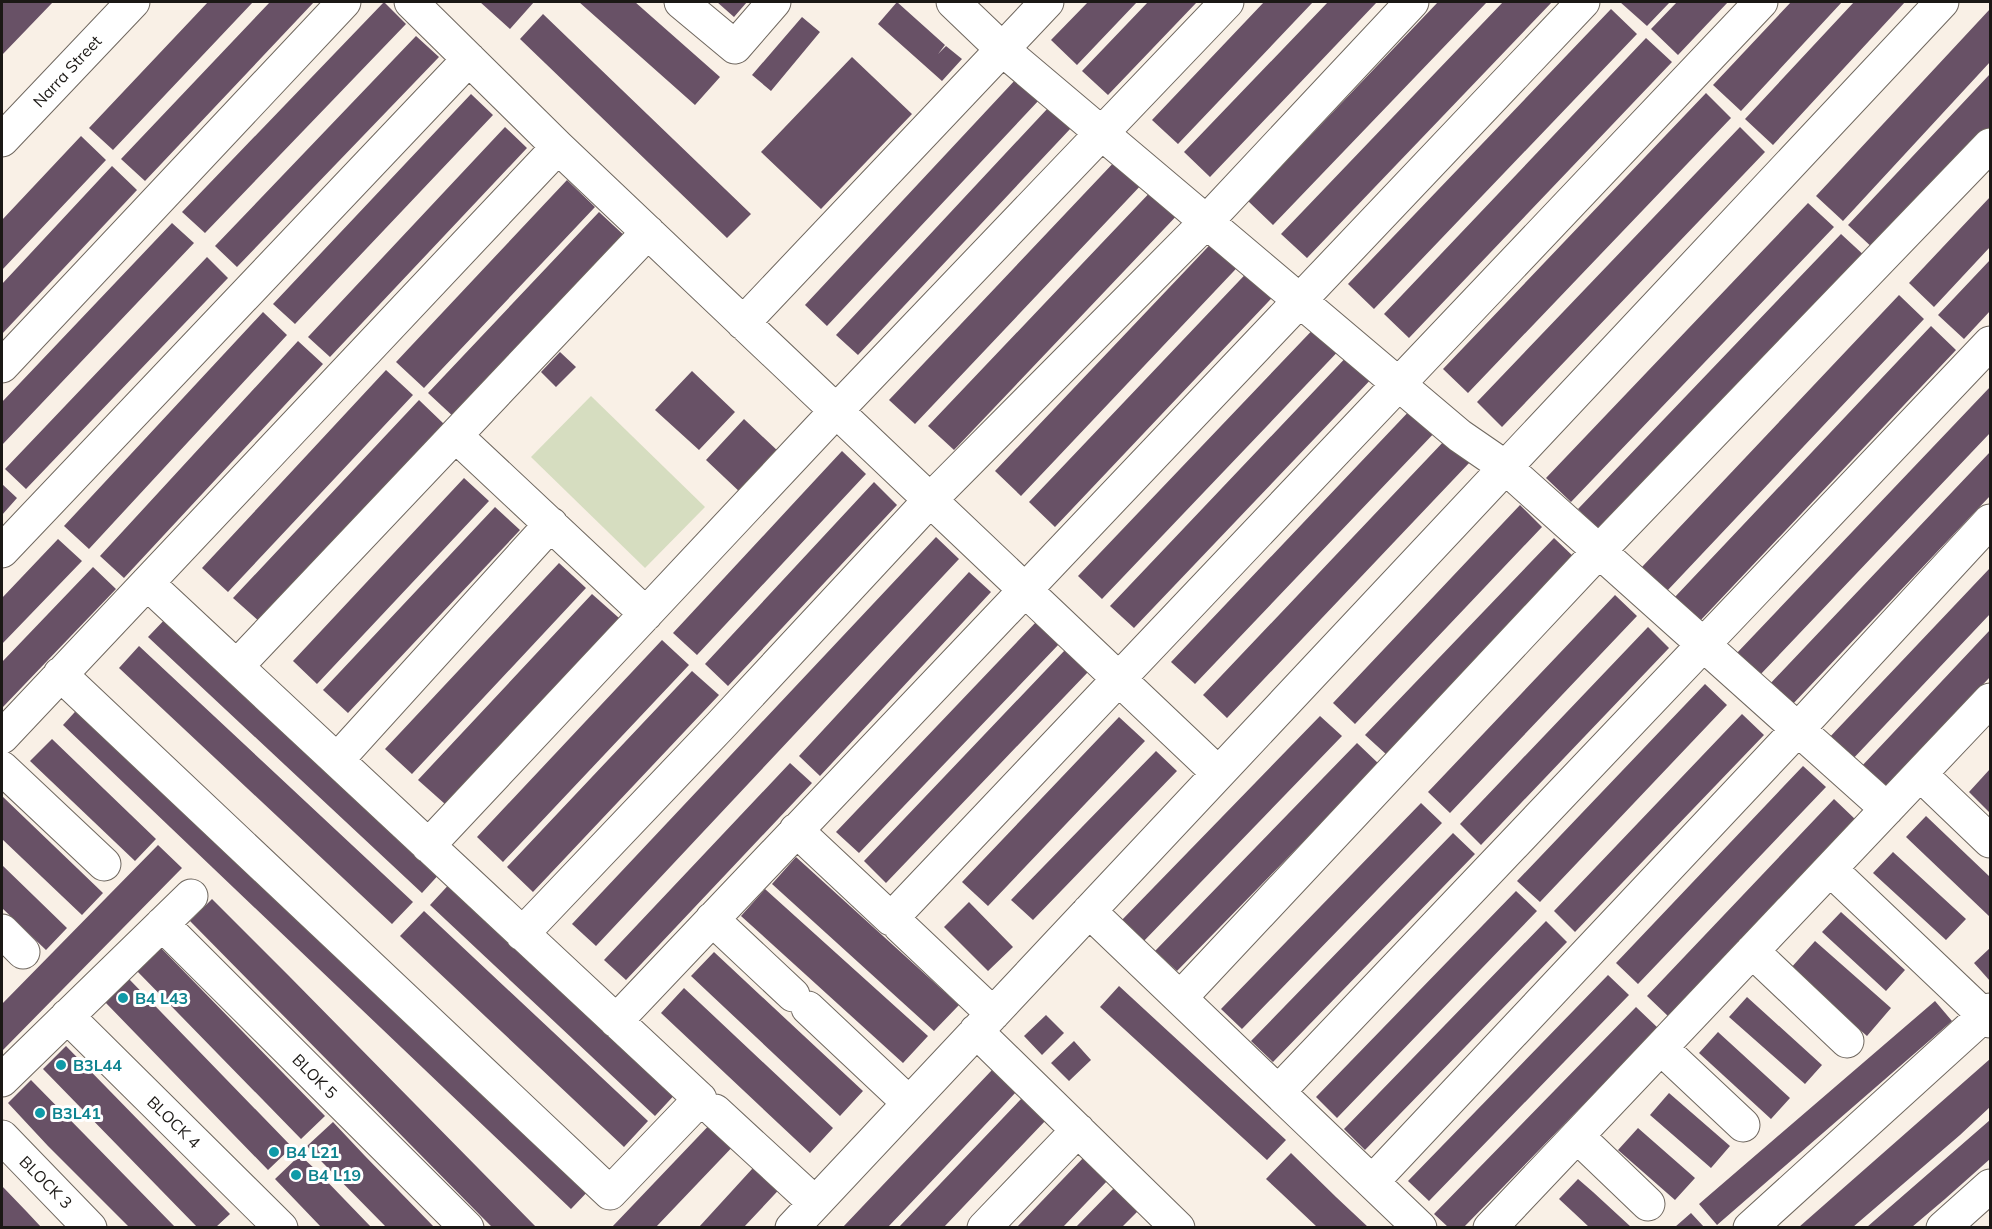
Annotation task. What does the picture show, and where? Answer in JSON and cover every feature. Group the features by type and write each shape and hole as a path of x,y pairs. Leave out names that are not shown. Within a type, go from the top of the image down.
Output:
{"street":[{"name":"Narra Street","path":"2,141 133,2"},
{"path":"2,366 344,2"},
{"path":"411,2 558,147 1218,773"},
{"path":"681,2 735,47 774,2"},
{"path":"953,2 971,22 1101,134 1460,436 1505,467 1887,809"},
{"path":"743,322 1047,2"},
{"path":"428,846 836,411 1227,2"},
{"path":"522,934 930,500 1206,222 1412,2"},
{"path":"616,1021 1583,2"},
{"path":"796,830 891,919 1761,2"},
{"path":"792,1227 1942,2"},
{"path":"2,551 469,59"},
{"path":"1181,997 1599,551 1990,146"},
{"path":"2,737 558,147"},
{"path":"237,666 648,232"},
{"path":"1279,1091 1990,343"},
{"path":"456,436 646,614"},
{"path":"1372,1182 1798,729 1990,521"},
{"path":"337,760 551,524"},
{"path":"60,674 610,1193 700,1100 147,582"},
{"path":"1490,1227 1990,700"},
{"path":"2,768 104,864"},
{"path":"1920,774 1990,841"},
{"path":"1750,1227 1989,1015 1830,869"},
{"path":"2,1080 191,896"},
{"path":"1089,911 1420,1227"},
{"path":"712,919 909,1103"},
{"name":"BLOK 5","path":"162,924 467,1227"},
{"path":"900,926 1078,1130 1169,1225"},
{"path":"1752,951 1847,1041"},
{"name":"BLOCK 4","path":"67,1016 282,1227"},
{"path":"1661,1047 1743,1125"},
{"path":"715,1111 815,1203"},
{"path":"984,1227 1078,1130"},
{"path":"1577,1136 1648,1204"},
{"name":"BLOCK 3","path":"2,1137 90,1227"},
{"path":"1943,1227 1990,1186"}],"green space":[{"path":"591,396 705,507 645,568 531,457"}],"building":[{"path":"2,2 53,2 2,55"},
{"path":"208,2 253,2 113,150 89,128"},
{"path":"270,2 314,2 145,181 121,159"},
{"path":"384,2 406,24 205,233 182,212"},
{"path":"480,2 534,2 510,29"},
{"path":"579,2 635,2 720,77 695,105"},
{"path":"717,2 747,2 734,17"},
{"path":"897,2 945,45 938,54 946,46 962,59 942,81 878,24"},
{"path":"1088,2 1137,2 1077,65 1051,40"},
{"path":"1148,2 1197,2 1108,95 1082,71"},
{"path":"1264,2 1313,2 1178,144 1152,120"},
{"path":"1328,2 1377,2 1210,177 1184,152"},
{"path":"1438,2 1487,2 1273,225 1248,201"},
{"path":"1503,2 1552,2 1307,258 1281,234"},
{"path":"1620,2 1670,2 1647,26"},
{"path":"1677,2 1728,2 1678,55 1651,29"},
{"path":"1791,2 1842,2 1741,111 1713,85"},
{"path":"1854,2 1905,2 1773,145 1745,119"},
{"path":"1611,9 1637,34 1374,309 1348,284"},
{"path":"1990,9 1990,62 1843,221 1816,196"},
{"path":"543,14 751,214 727,238 520,39"},
{"path":"802,17 820,32 771,91 752,75"},
{"path":"416,36 439,57 237,267 215,246"},
{"path":"1646,38 1672,62 1409,338 1384,314"},
{"path":"852,57 912,114 821,209 761,152"},
{"path":"1990,74 1990,127 1875,250 1848,225"},
{"path":"1017,78 1040,99 827,326 805,305"},
{"path":"1706,93 1731,118 1468,393 1443,369"},
{"path":"471,94 493,115 295,324 273,304"},
{"path":"1048,108 1071,128 858,355 836,335"},
{"path":"505,127 527,148 330,357 308,337"},
{"path":"1740,127 1765,152 1502,427 1477,402"},
{"path":"81,136 106,160 2,270 2,220"},
{"path":"1118,158 1144,182 915,424 889,400"},
{"path":"112,166 137,190 2,334 2,284"},
{"path":"567,180 595,207 424,388 396,362"},
{"path":"1157,185 1183,209 954,450 928,426"},
{"path":"1990,197 1990,247 1934,307 1909,283"},
{"path":"1808,203 1834,227 1571,502 1546,478"},
{"path":"599,212 627,238 456,419 428,393"},
{"path":"172,223 194,243 2,445 2,402"},
{"path":"1224,230 1250,254 1021,496 995,471"},
{"path":"1841,234 1867,258 1604,534 1578,509"},
{"path":"207,257 228,278 26,489 5,469"},
{"path":"1990,260 1990,311 1964,339 1938,315"},
{"path":"1258,261 1284,285 1055,527 1029,502"},
{"path":"1899,295 1924,319 1667,591 1642,567"},
{"path":"263,312 287,335 89,549 64,526"},
{"path":"1322,320 1346,343 1102,599 1078,576"},
{"path":"1931,326 1956,350 1699,622 1674,598"},
{"path":"298,341 323,364 124,578 100,556"},
{"path":"1353,350 1377,373 1134,628 1110,606"},
{"path":"560,352 576,367 556,387 541,372"},
{"path":"386,370 413,395 228,592 202,568"},
{"path":"692,371 735,412 699,450 655,410"},
{"path":"1990,387 1990,433 1759,676 1736,654"},
{"path":"419,400 444,424 260,622 233,598"},
{"path":"1414,406 1438,429 1195,684 1171,662"},
{"path":"744,419 780,453 742,494 706,460"},
{"path":"1446,439 1470,462 1227,718 1203,695"},
{"path":"842,451 866,474 697,655 673,633"},
{"path":"1990,452 1990,496 1790,707 1768,686"},
{"path":"464,478 489,501 317,684 293,661"},
{"path":"874,482 897,505 728,686 705,664"},
{"path":"2,484 17,498 2,515"},
{"path":"1520,505 1542,527 1355,724 1333,703"},
{"path":"495,507 520,530 348,713 323,690"},
{"path":"936,537 959,559 596,946 572,924"},
{"path":"1554,538 1575,558 1387,755 1365,735"},
{"path":"58,539 82,561 2,644 2,598"},
{"path":"559,563 586,588 412,774 385,749"},
{"path":"93,567 116,589 2,708 2,662"},
{"path":"1990,568 1990,614 1850,762 1827,740"},
{"path":"969,572 991,592 820,776 799,756"},
{"path":"592,594 619,618 445,804 418,780"},
{"path":"1615,595 1637,616 1450,813 1428,792"},
{"path":"168,616 442,871 422,893 148,637"},
{"path":"1037,621 1060,643 859,853 836,832"},
{"path":"1648,627 1669,648 1481,845 1460,824"},
{"path":"1990,630 1990,677 1883,790 1860,768"},
{"path":"662,640 689,665 503,862 477,837"},
{"path":"139,646 413,902 392,924 119,668"},
{"path":"1065,650 1088,672 886,883 864,861"},
{"path":"692,671 719,695 533,892 507,867"},
{"path":"1705,684 1727,705 1540,902 1517,881"},
{"path":"84,702 592,1187 571,1209 63,725"},
{"path":"1742,714 1764,735 1575,932 1554,911"},
{"path":"1320,716 1342,736 1142,943 1120,922"},
{"path":"1119,717 1145,741 988,906 962,882"},
{"path":"52,739 156,839 135,861 30,761"},
{"path":"1357,743 1379,764 1177,971 1155,951"},
{"path":"1156,751 1177,771 1033,920 1011,900"},
{"path":"790,763 812,783 626,980 604,960"},
{"path":"1803,766 1826,787 1638,984 1616,963"},
{"path":"1990,769 1990,813 1969,792"},
{"path":"2,796 103,893 82,915 2,839"},
{"path":"1834,799 1856,820 1669,1017 1647,996"},
{"path":"1421,803 1442,823 1242,1029 1221,1009"},
{"path":"1926,816 1990,877 1990,917 1906,837"},
{"path":"1453,833 1475,854 1273,1062 1251,1041"},
{"path":"158,845 182,868 2,1051 2,1004"},
{"path":"1893,852 1966,919 1946,940 1873,873"},
{"path":"796,857 959,1005 934,1031 772,884"},
{"path":"2,865 67,928 46,950 2,908"},
{"path":"454,879 679,1090 655,1116 430,905"},
{"path":"765,889 928,1036 903,1063 741,916"},
{"path":"1516,891 1537,911 1337,1118 1316,1097"},
{"path":"212,899 536,1227 492,1227 479,1214 190,921"},
{"path":"969,902 1013,947 988,971 944,927"},
{"path":"424,911 648,1121 624,1147 400,936"},
{"path":"1841,912 1905,970 1886,991 1822,932"},
{"path":"1546,921 1567,942 1365,1150 1344,1129"},
{"path":"1815,941 1891,1008 1867,1036 1790,969"},
{"path":"161,948 325,1116 301,1139 137,971"},
{"path":"1990,948 1990,981 1974,963"},
{"path":"714,952 863,1091 840,1116 691,976"},
{"path":"1608,975 1629,995 1429,1201 1408,1181"},
{"path":"129,979 292,1147 268,1170 105,1002"},
{"path":"1119,986 1286,1140 1267,1160 1100,1007"},
{"path":"684,988 833,1128 810,1153 661,1013"},
{"path":"1747,997 1822,1065 1805,1084 1729,1017"},
{"path":"1935,1001 1952,1021 1717,1225 1699,1204"},
{"path":"1636,1007 1658,1028 1464,1227 1448,1227 1434,1214"},
{"path":"1046,1015 1064,1033 1042,1055 1024,1036"},
{"path":"1718,1032 1790,1098 1771,1119 1699,1053"},
{"path":"1074,1041 1091,1060 1069,1081 1051,1063"},
{"path":"66,1046 230,1214 216,1227 197,1227 43,1069"},
{"path":"1990,1059 1990,1107 1960,1135 1853,1227 1799,1227"},
{"path":"992,1070 1016,1092 1002,1107 888,1227 843,1227"},
{"path":"31,1080 175,1227 129,1227 48,1146 8,1103"},
{"path":"1669,1093 1730,1146 1711,1168 1650,1115"},
{"path":"1022,1098 1046,1120 944,1227 899,1227"},
{"path":"716,1118 739,1140 656,1227 612,1227"},
{"path":"1990,1120 1990,1159 1945,1199 1912,1227 1867,1227"},
{"path":"333,1122 434,1227 386,1227 323,1163 307,1146"},
{"path":"1638,1128 1695,1178 1675,1200 1618,1150"},
{"path":"1291,1153 1368,1227 1317,1227 1266,1179"},
{"path":"300,1155 371,1227 321,1227 275,1179"},
{"path":"1085,1156 1109,1179 1063,1227 1017,1227"},
{"path":"763,1157 788,1180 744,1227 699,1227"},
{"path":"1578,1179 1631,1227 1589,1227 1559,1199"},
{"path":"2,1186 27,1212 41,1227 2,1227"},
{"path":"1115,1187 1139,1210 1122,1227 1076,1227"},
{"path":"1691,1213 1704,1227 1675,1227"}],"place":[{"name":"B4 L43","path":"123,998"},
{"name":"B3L44","path":"61,1065"},
{"name":"B3L41","path":"40,1113"},
{"name":"B4 L21","path":"274,1152"},
{"name":"B4 L19","path":"296,1175"}]}
